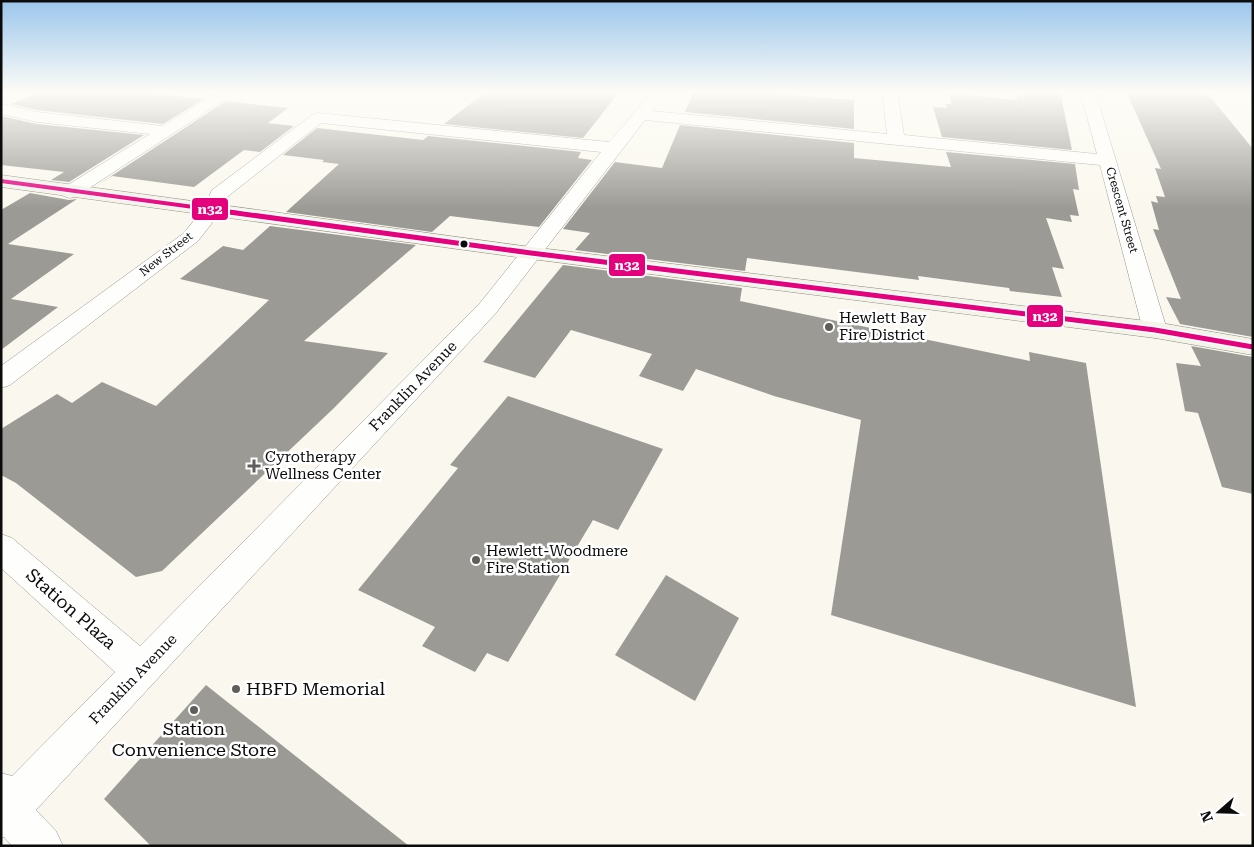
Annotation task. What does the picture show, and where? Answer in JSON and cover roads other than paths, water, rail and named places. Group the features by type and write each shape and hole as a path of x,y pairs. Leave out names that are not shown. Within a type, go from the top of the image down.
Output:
{"main road":[{"path":"1,181 70,192 531,253 1155,330 1253,347"}],"street":[{"path":"161,131 166,131"},
{"path":"70,192 166,131"},
{"name":"New Street","path":"1,379 191,237 212,210 219,194 302,131"},
{"name":"New Street","path":"441,131 613,148"},
{"name":"Franklin Avenue","path":"4,805 223,588 488,308 628,131"},
{"path":"799,131 1107,160"},
{"path":"895,131 896,140"},
{"name":"Crescent Street","path":"1099,131 1155,330"},
{"name":"Station Plaza","path":"1,548 140,670"},
{"path":"4,805 40,846"}],"place":[{"name":"Hewlett Bay Fire District","path":"829,327"},
{"name":"Cyrotherapy Wellness Center","path":"254,466"},
{"name":"Hewlett-Woodmere Fire Station","path":"476,560"},
{"name":"HBFD Memorial","path":"236,689"},
{"name":"Station Convenience Store","path":"194,710"}]}
